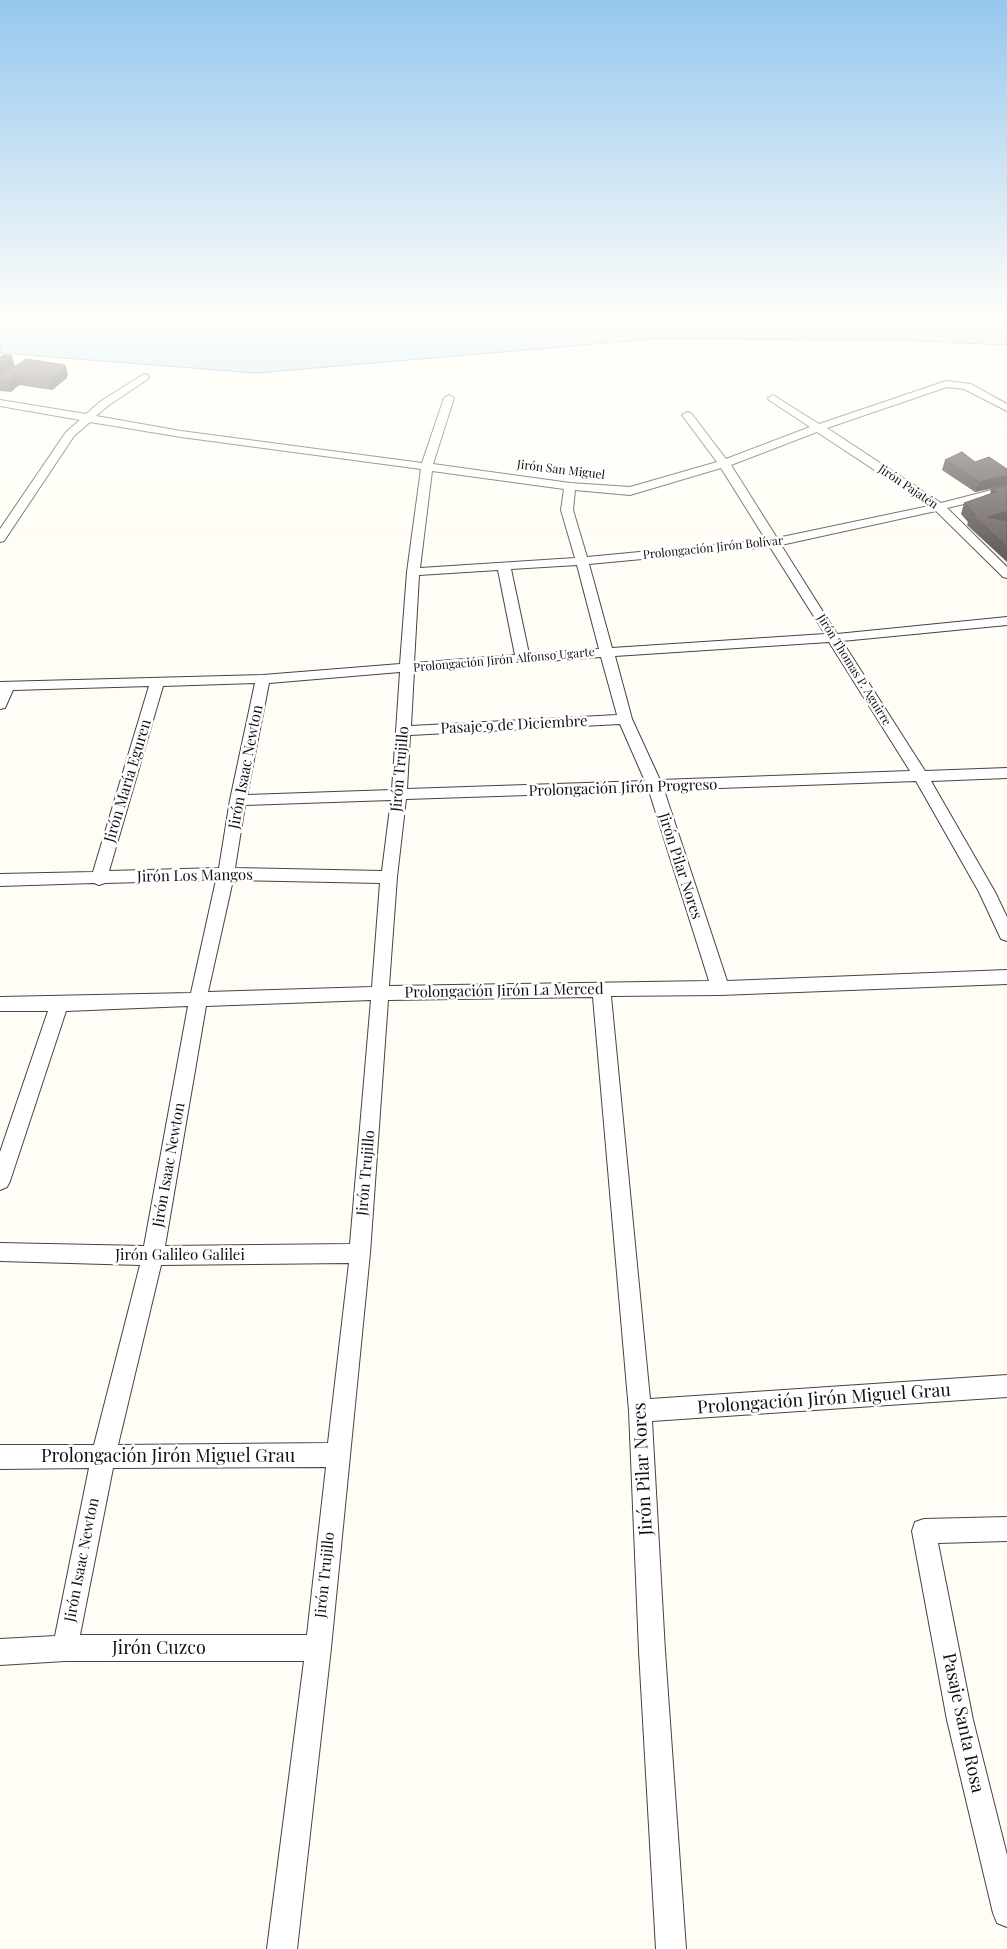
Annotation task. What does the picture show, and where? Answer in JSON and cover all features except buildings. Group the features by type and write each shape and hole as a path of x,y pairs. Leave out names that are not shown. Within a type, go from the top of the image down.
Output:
{"street":[{"name":"Jirón San Miguel","path":"31,409 181,434 570,486 630,490 724,464 873,409"},
{"path":"0,538 70,434 99,409"},
{"name":"Jirón Trujillo","path":"282,1949 318,1648 360,1253 389,877 398,796 408,668 413,572 427,466 445,409"},
{"name":"Jirón Pajatén","path":"791,409 939,507 1007,574"},
{"name":"Jirón Thomas P. Aguirre","path":"686,415 724,464 921,777 987,892 1007,935"},
{"name":"Jirón Pilar Nores","path":"570,486 567,510 625,719 654,787 720,988"},
{"name":"Prolongación Jirón Bolívar","path":"413,572 582,561 773,543 939,507 1007,490"},
{"path":"504,567 523,659"},
{"name":"Prolongación Jirón Alfonso Ugarte","path":"4,686 263,679 607,652 833,638 1007,621"},
{"name":"Jirón Isaac Newton","path":"65,1648 103,1457 153,1256 198,999 226,874 238,800 263,679"},
{"name":"Jirón María Eguren","path":"99,879 157,683"},
{"path":"0,705 4,686"},
{"name":"Pasaje 9 de Diciembre","path":"403,731 625,719"},
{"name":"Prolongación Jirón Progreso","path":"238,800 398,796 1007,773"},
{"name":"Jirón Los Mangos","path":"0,880 99,879 226,874 389,877"},
{"name":"Prolongación Jirón La Merced","path":"0,1004 59,1004 381,993 720,988 1007,977"},
{"name":"Jirón Pilar Nores","path":"601,989 640,1411 652,1650 671,1949"},
{"path":"0,1181 59,1004"},
{"name":"Jirón Galileo Galilei","path":"0,1252 153,1256 360,1253"},
{"name":"Prolongación Jirón Miguel Grau","path":"640,1411 1007,1386"},
{"name":"Prolongación Jirón Miguel Grau","path":"0,1457 337,1456"},
{"name":"Pasaje Santa Rosa","path":"1007,1530 924,1532 960,1720 1007,1913"},
{"name":"Jirón Cuzco","path":"0,1652 65,1648 318,1648"}]}
